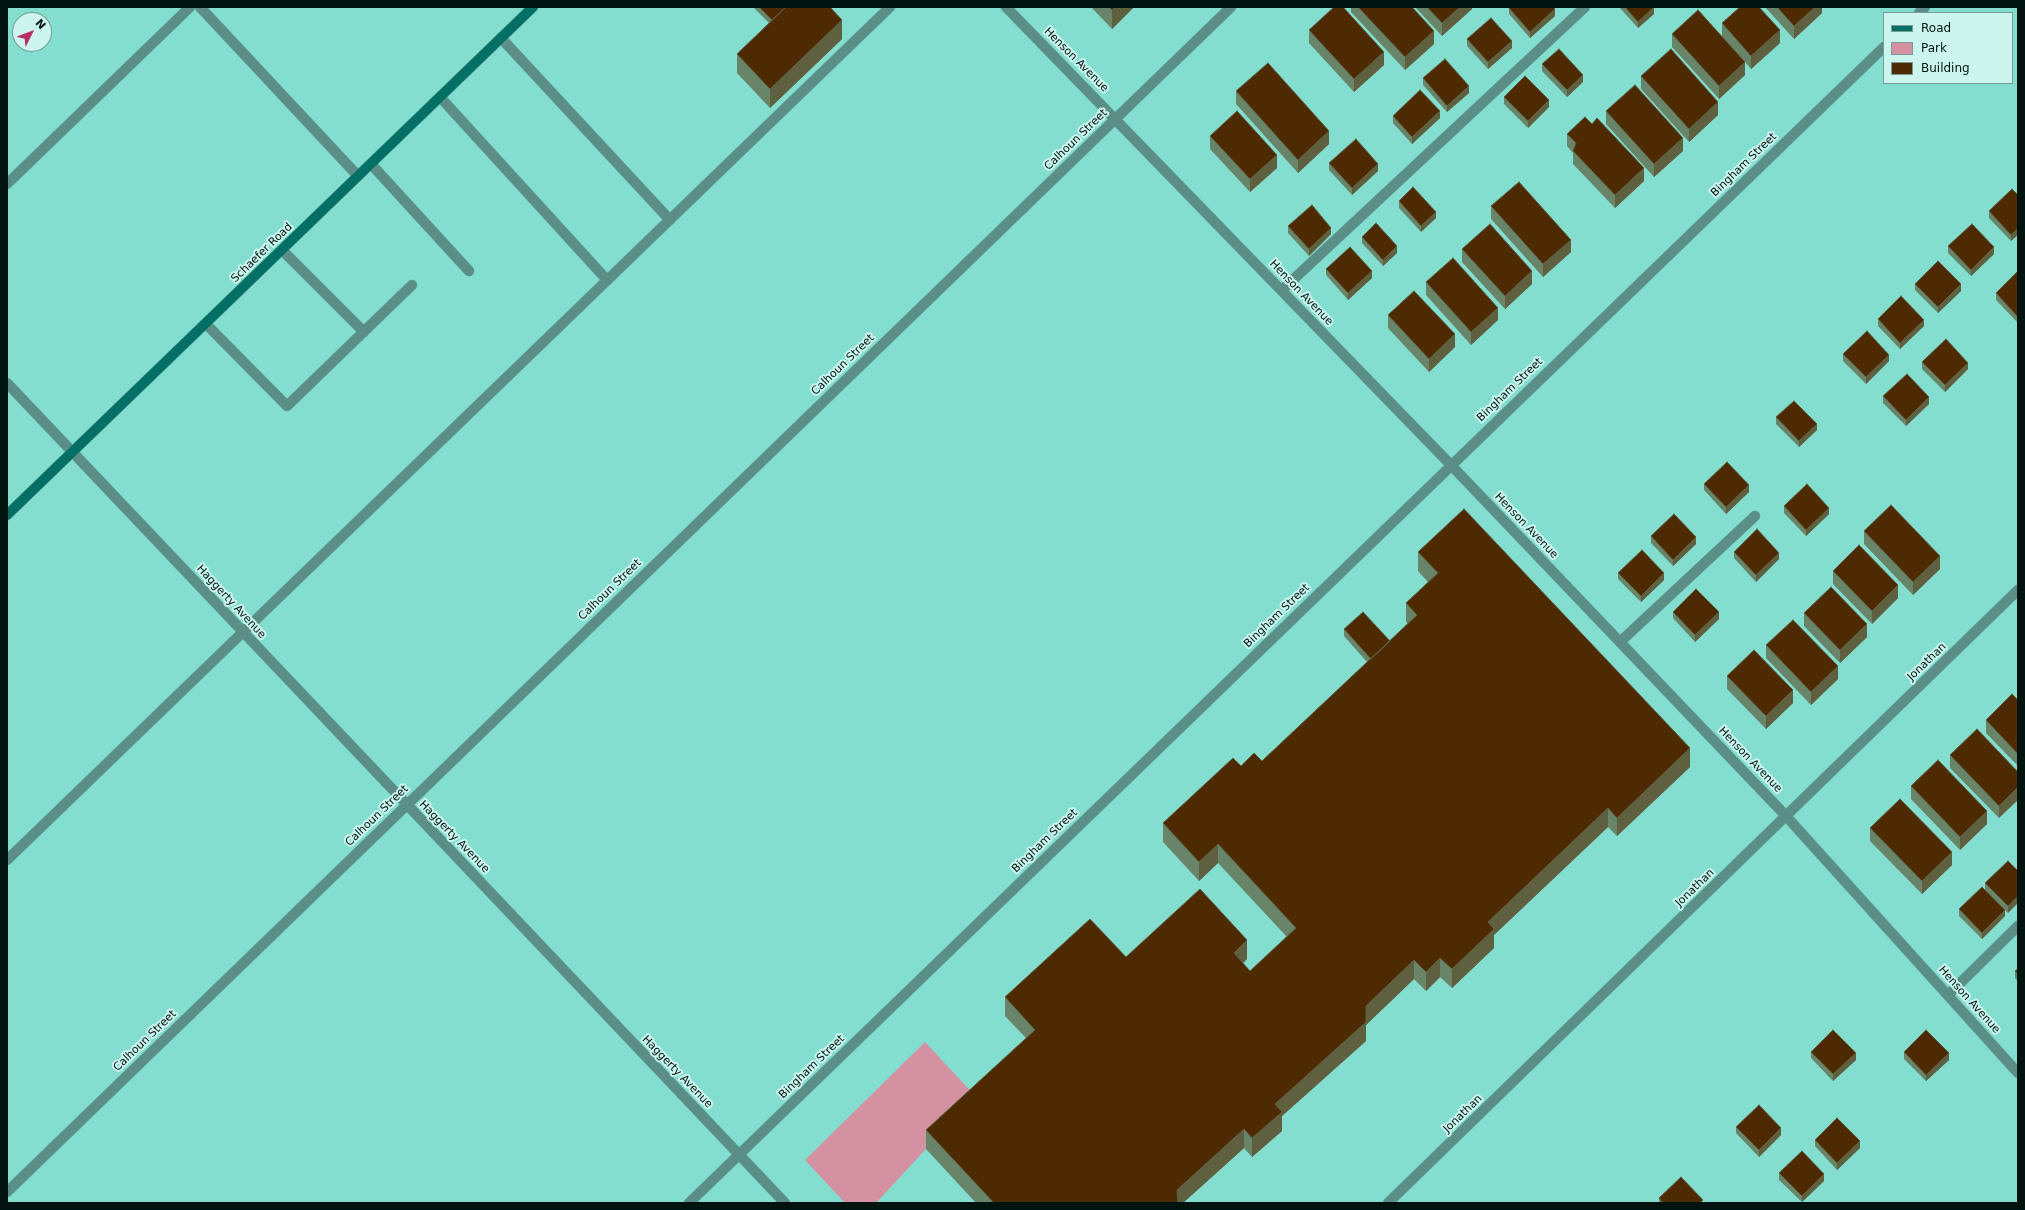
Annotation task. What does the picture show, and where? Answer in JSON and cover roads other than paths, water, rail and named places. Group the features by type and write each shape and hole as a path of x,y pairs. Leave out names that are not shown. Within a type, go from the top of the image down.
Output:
{"main road":[{"name":"Schaefer Road","path":"7,515 533,7"}],"street":[{"path":"7,184 190,7"},
{"path":"200,7 358,176"},
{"path":"7,860 890,7"},
{"name":"Henson Avenue","path":"1006,7 1450,464 1786,816 2018,1073"},
{"name":"Calhoun Street","path":"7,1192 1231,7"},
{"path":"1282,290 1585,7"},
{"path":"501,38 670,220"},
{"name":"Bingham Street","path":"689,1203 1450,464 1883,48"},
{"path":"440,97 607,280"},
{"path":"371,164 470,271"},
{"path":"282,250 364,332"},
{"path":"206,324 287,406 412,285"},
{"name":"Haggerty Avenue","path":"7,383 785,1203"},
{"path":"1620,642 1755,516"},
{"name":"Jonathan","path":"1388,1203 2018,590"},
{"path":"1948,996 2018,926"}]}
